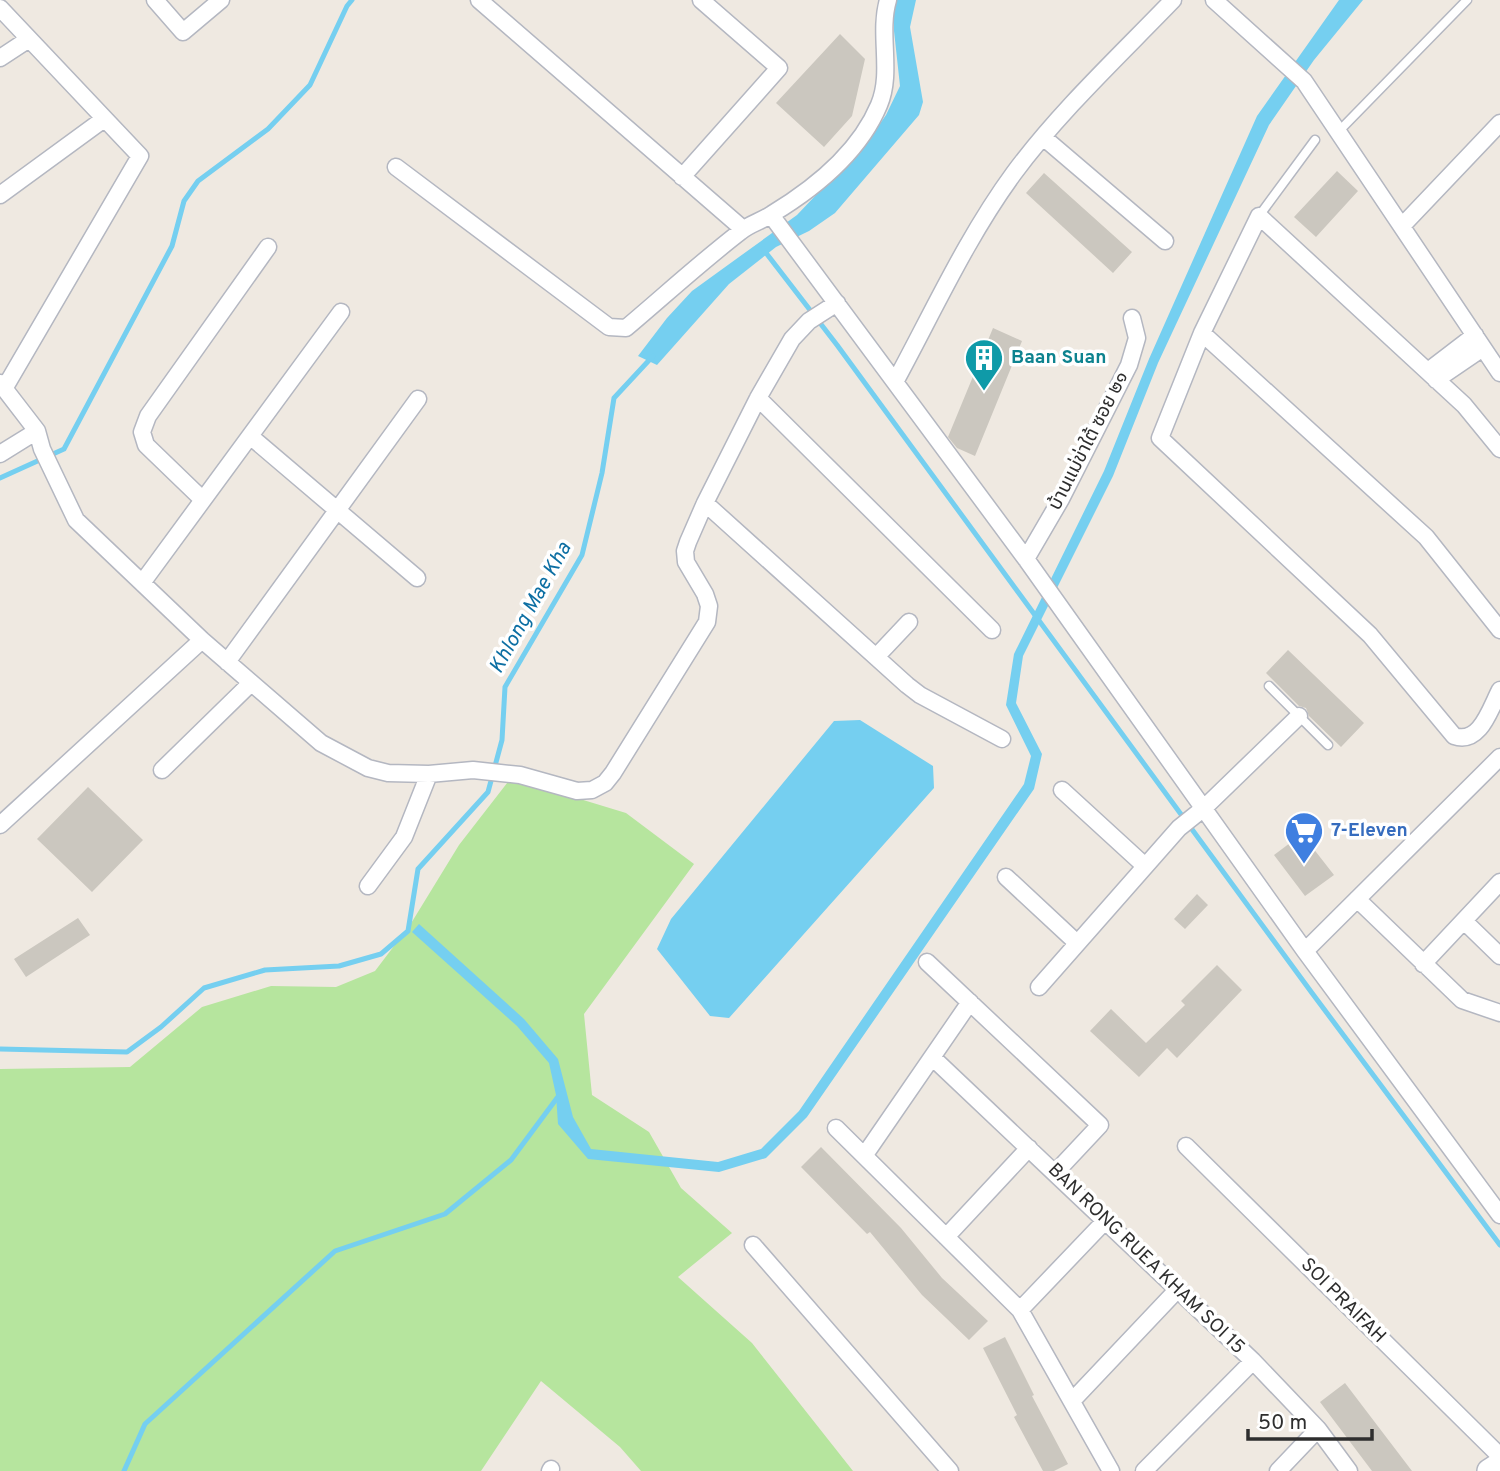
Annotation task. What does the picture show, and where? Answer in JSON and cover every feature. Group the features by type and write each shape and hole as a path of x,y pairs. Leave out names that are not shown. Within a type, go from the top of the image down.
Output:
{"street":[{"path":"155,0 183,32 220,0"},
{"path":"479,0 743,229"},
{"path":"682,177 779,68 701,0"},
{"path":"396,167 609,327 626,328 743,229 771,215 821,180 857,142 879,105 884,85 884,25 888,0"},
{"path":"895,382 987,212 1043,137 1173,0"},
{"path":"1213,0 1304,81 1500,373"},
{"path":"0,8 140,156 2,386 37,431 42,449 76,520 202,640 321,743 368,768 388,773 429,774 473,770 520,775 577,791 592,790 605,783 614,774 707,622 709,606 687,562 685,551 705,503 758,398 792,339 816,317 837,303"},
{"path":"0,58 29,39"},
{"path":"0,195 104,119"},
{"path":"1402,226 1500,123"},
{"path":"1043,137 1165,241"},
{"path":"771,215 1026,559 1305,951 1500,1215"},
{"path":"1500,449 1464,405 1259,216 1202,333 1160,438 1370,635 1454,736 1464,739 1473,736 1500,690"},
{"path":"203,500 146,445 142,432 148,416 268,247"},
{"path":"142,583 341,312"},
{"name":"บ้านแม่ข่าใต้ ซอย ๒๑","path":"1026,559 1067,487 1129,365 1137,338 1132,318"},
{"path":"1202,333 1426,537 1500,630"},
{"path":"1432,376 1479,341"},
{"path":"758,398 992,630"},
{"path":"227,662 418,399"},
{"path":"0,454 37,431"},
{"path":"250,436 416,578"},
{"path":"705,503 920,695 1002,739"},
{"path":"876,657 909,622"},
{"path":"0,825 202,640"},
{"path":"162,770 251,683"},
{"path":"1039,986 1179,828 1204,808 1299,716"},
{"path":"1305,951 1500,757"},
{"path":"368,886 404,837 429,774"},
{"path":"1062,790 1146,866"},
{"path":"1006,877 1077,943"},
{"path":"1423,964 1500,883"},
{"path":"1357,899 1462,1000 1500,1013"},
{"path":"1464,921 1500,956"},
{"path":"927,962 1100,1125 1055,1173"},
{"path":"864,1156 970,1002"},
{"name":"BAN RONG RUEA KHAM SOI 15","path":"932,1056 1253,1361 1318,1429 1349,1471"},
{"path":"836,1128 1020,1310 1111,1471"},
{"name":"SOI PRAIFAH","path":"1186,1146 1500,1456"},
{"path":"946,1237 1030,1148"},
{"path":"1020,1310 1105,1221"},
{"path":"753,1245 950,1471"},
{"path":"1072,1401 1178,1289"},
{"path":"1144,1471 1253,1361"},
{"path":"1278,1471 1318,1429"},
{"path":"1489,1471 1500,1464"}],"lane":[{"path":"1339,131 1467,0"},
{"path":"1259,216 1314,139"},
{"path":"1269,686 1328,745"}],"green space":[{"path":"511,778 626,813 694,864 584,1014 592,1095 649,1132 681,1188 732,1233 678,1277 752,1343 853,1471 641,1471 620,1447 541,1381 481,1471 0,1471 0,1069 130,1067 202,1007 271,986 336,987 375,971 410,925 459,845"}],"water":[{"path":"894,0 916,0 910,27 923,102 919,115 835,213 809,231 776,247 729,284 657,365 638,356 692,291 797,215 870,138 886,115 900,86 894,31"},
{"path":"1339,0 1363,0 1314,60 1269,125 1158,363 1113,476 1023,656 1016,703 1042,754 1034,789 807,1117 766,1158 719,1172 588,1159 558,1124 556,1095 549,1063 517,1026 412,932 419,924 524,1019 558,1059 573,1117 591,1149 718,1162 761,1149 799,1111 1024,784 1031,756 1006,705 1014,654 1104,471 1149,359 1257,116"},
{"path":"860,720 933,766 934,788 729,1018 710,1016 657,949 671,919 834,721"}],"building":[{"path":"840,34 865,59 852,116 824,147 776,103"},
{"path":"1337,171 1358,191 1316,237 1294,217"},
{"path":"1044,173 1132,252 1113,273 1026,193"},
{"name":"Baan Suan","path":"993,328 1022,341 975,456 957,448 948,437"},
{"path":"1288,650 1364,723 1341,747 1309,716 1306,708 1299,706 1266,673"},
{"path":"88,787 143,840 92,892 37,839"},
{"name":"7-Eleven","path":"1302,834 1334,875 1305,896 1274,855"},
{"path":"1197,894 1208,905 1185,929 1174,919"},
{"path":"78,918 90,935 26,977 14,959"},
{"path":"1217,965 1242,990 1177,1058 1167,1048 1139,1077 1090,1031 1111,1009 1146,1043 1185,1005 1181,1001"},
{"path":"821,1147 901,1228 942,1278 988,1321 969,1340 922,1295 870,1232 867,1234 801,1167"},
{"path":"1005,1337 1068,1464 1054,1471 1043,1471 1014,1417 1017,1415 983,1348"},
{"path":"1345,1383 1412,1471 1372,1471 1320,1402"}],"waterway":[{"path":"0,478 64,449 172,246 184,201 198,181 268,129 310,85 352,0"},
{"path":"763,249 837,345 1500,1245"},
{"name":"Khlong Mae Kha","path":"0,1049 127,1052 161,1027 204,988 265,970 339,966 381,954 408,931 418,869 488,792 502,740 505,687 582,555 602,473 614,398 653,356"},
{"path":"124,1471 145,1424 335,1251 445,1214 511,1160 560,1094"}],"place":[{"name":"Baan Suan","path":"984,392"},
{"name":"7-Eleven","path":"1304,865"}]}
